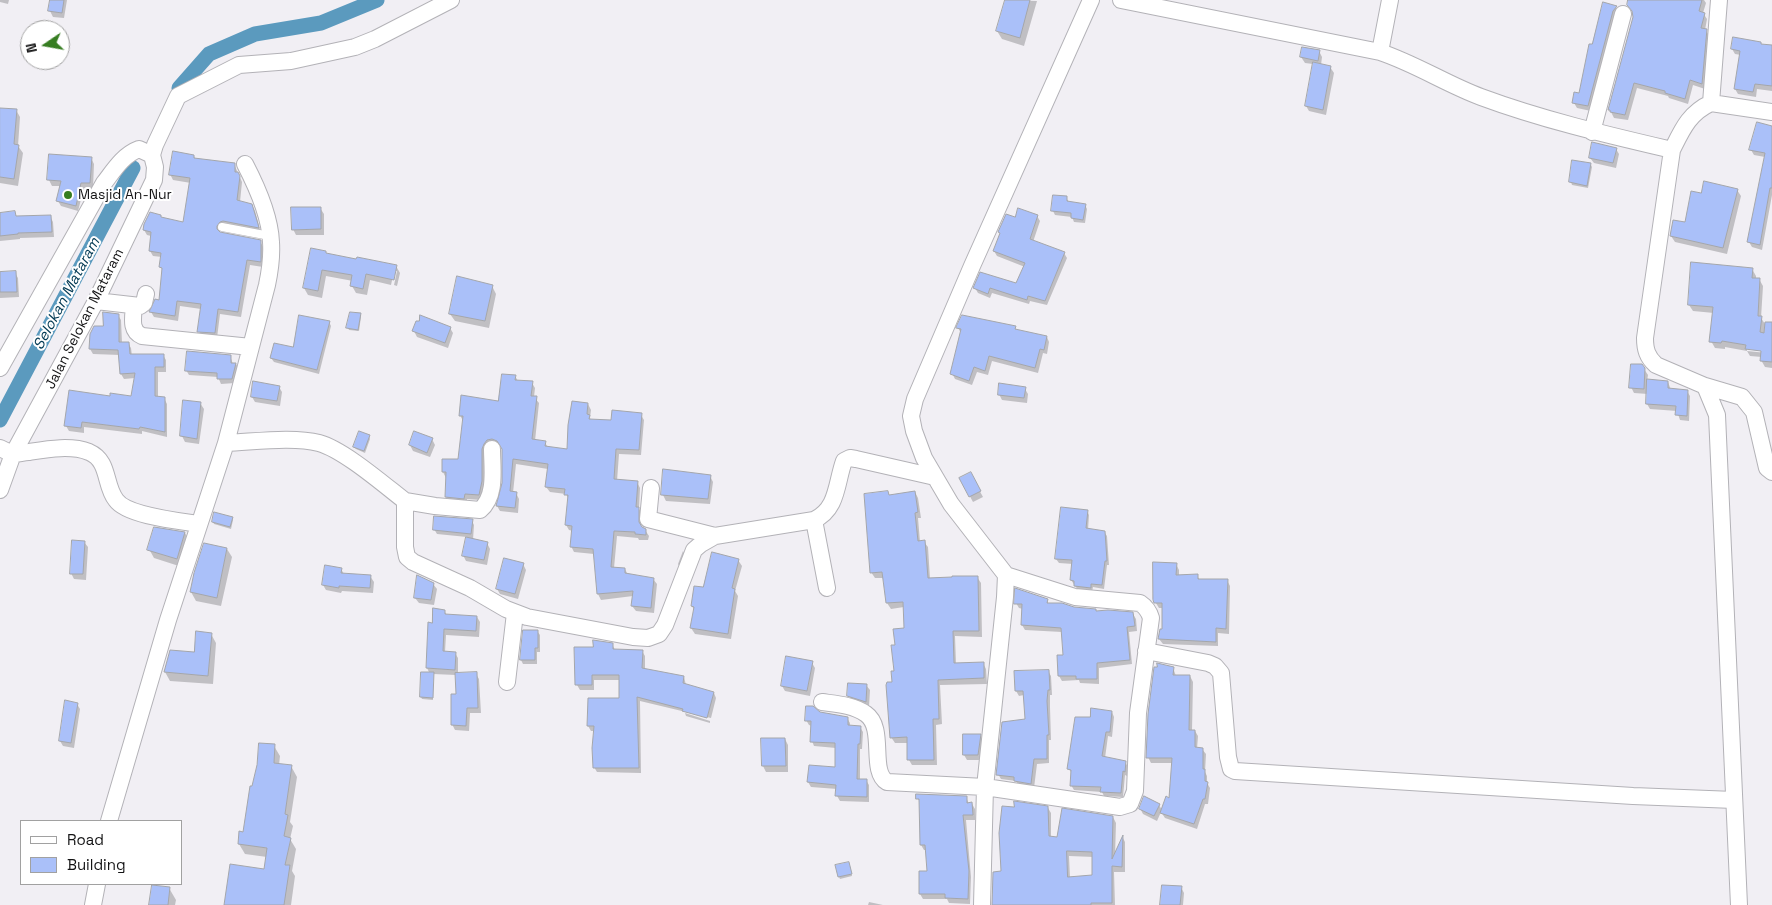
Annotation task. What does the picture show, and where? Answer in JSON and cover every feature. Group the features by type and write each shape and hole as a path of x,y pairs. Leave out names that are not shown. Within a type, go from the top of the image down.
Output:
{"street":[{"path":"0,368 104,183 131,152 139,149 153,150 178,96 238,66 291,61 356,47 451,0"},
{"path":"822,702 853,708 868,715 875,729 880,772 883,779 887,782 985,787 1120,807 1130,804 1134,791 1138,713 1151,618 1146,607 1140,603 1075,597 1006,575 951,504 935,477 924,458 914,430 912,416 915,399 972,266 1091,0"},
{"path":"1121,0 1380,52 1413,64 1445,82 1482,98 1592,132 1672,150"},
{"path":"1380,52 1390,0"},
{"path":"1711,103 1719,0"},
{"path":"1592,132 1623,14"},
{"path":"1772,112 1711,103 1689,118 1672,150 1645,338 1645,348 1651,361 1656,365 1705,386 1742,397 1754,412 1767,468 1772,472"},
{"name":"Jalan Selokan Mataram","path":"0,490 5,450 96,301 154,180 153,150"},
{"path":"109,820 162,639 226,443 267,285 271,261 270,236 255,183 244,164"},
{"path":"96,301 134,306 144,303 146,294"},
{"path":"134,306 133,327 136,334 251,347"},
{"path":"1705,386 1717,415 1718,430 1739,905"},
{"path":"226,443 301,440 320,443 350,460 405,501 434,506 480,510 488,500 492,480 492,449"},
{"path":"5,450 62,448 88,452 97,456 104,464 110,488 116,500 123,506 135,512 199,524"},
{"path":"405,501 405,547 407,557 413,562 470,588 515,613 527,617 633,637 648,638 659,634 665,625 694,550 715,536 814,520 823,516 834,498 844,461 850,458 935,477"},
{"path":"651,488 648,519 715,536"},
{"path":"814,520 827,588"},
{"path":"982,905 985,787 1006,575"},
{"path":"507,682 515,613"},
{"path":"1146,651 1208,663 1215,666 1221,673 1228,757 1231,769 1235,771 1633,796 1734,800"},
{"path":"93,905 96,885"}],"lane":[{"path":"222,227 270,236"}],"building":[{"path":"50,0 64,0 62,13 48,11"},
{"path":"1005,0 1030,0 1020,38 996,31"},
{"path":"1628,0 1702,0 1699,11 1705,13 1701,28 1707,29 1702,84 1690,80 1685,99 1665,93 1665,91 1634,83 1625,115 1608,110 1633,17 1632,11 1627,5"},
{"path":"1603,2 1617,6 1613,11 1588,106 1572,103 1574,92 1579,93 1589,44 1592,44"},
{"path":"1733,37 1772,45 1772,86 1755,84 1753,92 1734,89 1740,51 1731,49"},
{"path":"1302,47 1320,50 1318,61 1300,57"},
{"path":"1313,62 1331,66 1323,110 1305,106"},
{"path":"0,108 17,109 14,144 19,145 14,179 0,177"},
{"path":"1757,122 1772,126 1772,188 1770,188 1760,245 1747,242 1765,153 1749,150"},
{"path":"1592,142 1617,148 1613,163 1589,158"},
{"path":"173,151 194,155 194,158 235,163 235,172 238,172 240,176 237,200 252,204 259,228 223,221 217,226 220,232 261,240 261,262 247,260 238,312 218,309 215,333 197,332 201,304 177,301 175,316 149,312 155,299 159,300 162,268 159,267 161,253 149,251 151,232 143,230 144,224 150,212 161,215 161,217 183,222 190,178 169,175"},
{"path":"49,154 92,157 90,183 81,183 76,206 56,201 61,181 47,180"},
{"path":"1572,160 1591,163 1587,186 1569,182"},
{"path":"1704,181 1738,189 1723,248 1670,236 1673,220 1685,222 1691,191 1701,193"},
{"path":"1053,195 1067,196 1067,201 1086,204 1083,220 1071,218 1071,213 1051,211"},
{"path":"291,207 321,207 321,229 292,230"},
{"path":"1018,208 1038,215 1030,239 1065,252 1045,301 1028,296 1027,300 990,288 988,294 973,288 980,272 1016,283 1025,263 993,251 1000,233 998,232 1006,214 1015,217"},
{"path":"15,211 16,216 51,215 52,232 18,233 0,236 0,213"},
{"path":"311,248 356,259 357,257 397,265 394,280 366,274 363,289 350,286 352,275 322,270 318,291 303,288"},
{"path":"1691,262 1753,268 1752,278 1760,278 1758,316 1762,316 1760,332 1764,333 1765,322 1772,322 1772,362 1760,361 1761,351 1745,349 1746,345 1722,341 1721,343 1709,342 1713,307 1688,305"},
{"path":"16,271 17,292 0,292 0,272"},
{"path":"457,276 493,285 485,321 449,314"},
{"path":"103,312 119,314 119,342 129,342 130,354 164,354 164,367 155,367 155,396 165,397 165,432 140,427 139,429 82,422 81,428 64,426 69,390 110,396 110,393 131,396 135,373 120,374 118,350 89,349 90,334 94,326 103,326"},
{"path":"350,312 361,313 358,330 346,328"},
{"path":"299,315 330,321 317,370 270,358 274,343 293,347"},
{"path":"420,315 451,327 445,343 412,331 416,321 419,321"},
{"path":"962,315 1016,326 1015,329 1047,336 1044,350 1040,349 1035,368 989,356 985,371 974,367 969,381 950,374 961,329 956,328"},
{"path":"187,351 231,355 231,363 236,363 232,379 217,379 217,373 185,371"},
{"path":"1631,364 1642,364 1645,368 1644,389 1629,388"},
{"path":"502,374 516,375 515,380 533,381 531,396 537,396 532,439 546,441 545,446 567,449 572,401 588,403 587,414 590,415 589,419 611,420 612,410 642,413 639,450 616,449 614,479 638,481 636,507 639,507 639,522 646,529 646,535 635,534 635,532 614,531 611,567 625,568 625,573 654,578 651,608 631,606 633,591 597,594 593,549 570,547 572,526 565,525 568,495 564,495 565,489 545,487 548,464 513,459 510,491 517,492 515,508 496,506 502,483 502,449 497,441 487,440 482,449 482,481 479,495 465,494 464,499 445,497 446,472 442,472 442,459 458,459 463,416 459,416 461,395 498,401"},
{"path":"1647,379 1668,381 1668,388 1688,390 1687,416 1675,415 1676,406 1646,404"},
{"path":"253,381 280,386 277,401 251,397"},
{"path":"999,383 1026,387 1024,398 998,395"},
{"path":"183,400 201,402 197,439 180,436"},
{"path":"359,431 370,435 364,451 353,447"},
{"path":"414,431 433,438 427,453 409,445"},
{"path":"663,469 711,475 708,499 661,495"},
{"path":"971,472 981,491 969,497 959,478"},
{"path":"888,491 889,495 915,491 918,512 915,513 918,541 925,540 928,578 978,576 979,631 953,631 954,663 984,662 984,678 938,680 939,719 933,719 934,760 907,760 907,737 890,738 886,685 887,682 892,682 891,671 894,671 891,645 895,645 893,629 904,628 903,602 886,603 882,572 870,573 864,494"},
{"path":"1061,507 1088,510 1086,528 1105,531 1107,561 1105,561 1102,585 1091,584 1091,588 1074,586 1074,581 1070,580 1072,560 1055,559"},
{"path":"214,512 233,517 230,527 212,522"},
{"path":"434,516 473,519 471,534 433,530"},
{"path":"154,527 185,532 177,559 147,550"},
{"path":"466,537 488,542 484,560 462,556"},
{"path":"72,540 85,541 83,574 70,574"},
{"path":"204,543 227,548 217,598 190,592"},
{"path":"712,552 739,559 732,588 735,589 728,634 690,628 694,607 691,606 694,586 703,587"},
{"path":"504,558 524,563 515,594 496,589"},
{"path":"1153,562 1177,563 1176,575 1198,574 1198,579 1228,579 1226,629 1216,628 1216,642 1158,639 1160,629 1162,629 1162,603 1154,603 1153,600"},
{"path":"325,565 342,568 341,573 371,575 370,588 339,586 339,588 322,585"},
{"path":"417,575 434,583 431,600 414,598"},
{"path":"1015,588 1048,599 1047,603 1062,603 1074,607 1096,609 1096,611 1133,612 1135,626 1127,627 1130,660 1097,663 1097,679 1076,679 1076,676 1058,676 1057,655 1063,655 1061,628 1021,625 1022,604 1014,604"},
{"path":"433,608 445,610 445,614 477,616 476,631 444,629 443,651 456,652 455,670 426,668 428,622 432,623"},
{"path":"523,630 538,630 538,648 535,648 535,660 520,660"},
{"path":"196,631 212,633 208,676 164,672 170,650 194,652"},
{"path":"593,640 613,643 613,649 643,650 642,668 684,676 683,683 714,692 707,718 682,711 683,709 637,697 639,768 593,768 594,726 587,726 588,698 619,698 619,675 592,675 592,685 575,685 574,647 593,647"},
{"path":"786,656 813,661 807,691 781,686"},
{"path":"1157,663 1174,667 1173,675 1190,675 1189,730 1195,730 1195,747 1203,748 1203,769 1205,769 1205,781 1208,782 1205,799 1203,799 1194,824 1160,813 1166,796 1169,798 1172,758 1146,758 1148,714 1154,667 1157,667"},
{"path":"1049,670 1047,759 1034,759 1031,784 1014,781 1014,777 996,775 1002,722 1025,719 1023,691 1015,691 1014,671"},
{"path":"421,672 434,672 433,698 420,697"},
{"path":"477,672 478,708 467,708 466,726 451,725 451,694 456,694 455,673"},
{"path":"848,683 867,684 866,702 847,696"},
{"path":"65,700 78,703 71,743 59,741"},
{"path":"806,706 813,706 820,712 848,717 848,725 861,726 860,744 858,744 857,779 867,779 867,797 835,796 836,785 807,782 809,765 835,767 835,743 810,742 811,721 805,721"},
{"path":"1091,708 1112,711 1110,732 1106,732 1102,756 1126,761 1121,793 1100,792 1101,787 1070,786 1071,770 1067,769 1075,717 1090,717"},
{"path":"963,734 981,734 978,755 963,755"},
{"path":"761,738 785,738 786,766 762,766"},
{"path":"259,743 275,744 274,763 292,765 285,814 288,815 284,836 291,838 285,865 290,865 284,905 224,905 230,864 264,869 267,848 238,844 239,831 243,832 250,786 252,786 257,765"},
{"path":"916,794 967,796 967,803 972,802 973,815 963,815 969,871 968,899 945,898 945,894 919,894 919,871 927,871 925,845 920,845 919,799 916,799"},
{"path":"1144,796 1160,804 1154,816 1139,809"},
{"path":"1014,801 1048,806 1049,836 1057,837 1062,808 1113,816 1112,859 1123,835 1122,867 1112,866 1112,903 1091,903 1091,905 992,905 993,872 1001,871 999,833 1002,806 1014,807","holes":["1067,851 1092,852 1092,875 1068,877"]},
{"path":"849,862 852,874 838,877 835,865"},
{"path":"152,885 170,887 168,905 149,905"},
{"path":"1162,885 1182,886 1180,905 1160,905"}],"waterway":[{"name":"Selokan Mataram","path":"179,88 209,54 255,34 321,23 377,0"},
{"name":"Selokan Mataram","path":"0,420 133,168"}],"place":[{"name":"Masjid An-Nur","path":"68,195"}]}
